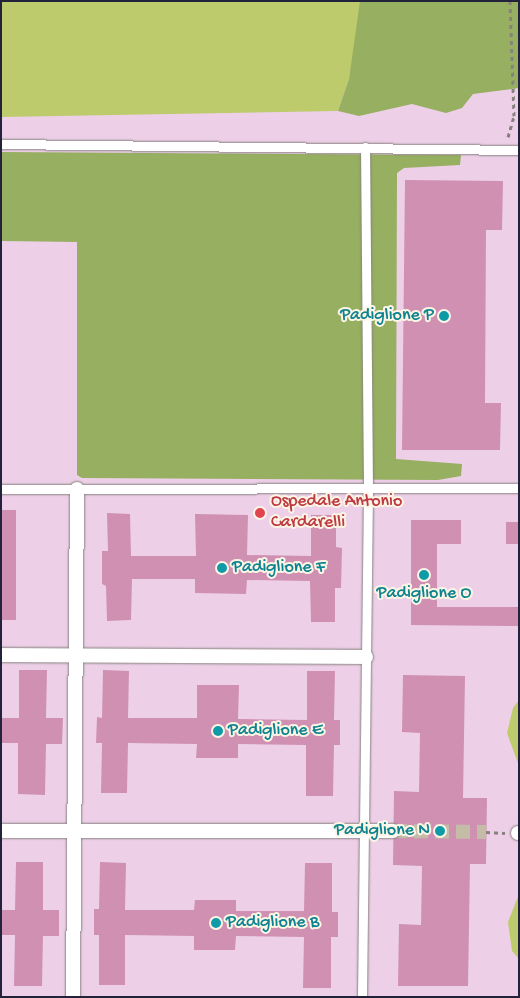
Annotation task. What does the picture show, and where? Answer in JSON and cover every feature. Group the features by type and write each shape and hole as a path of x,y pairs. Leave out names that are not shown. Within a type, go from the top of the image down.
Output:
{"street":[{"path":"74,997 77,489"},
{"path":"1,655 366,656"},
{"path":"1,830 393,831"}],"lane":[{"path":"1,144 519,150"},
{"path":"362,997 368,488 365,147"},
{"path":"1,489 519,488"}],"path":[{"path":"504,150 514,116 510,1"}],"shaded area":[{"name":"Ospedale Antonio Cardarelli","path":"1,1 496,1 519,29 519,997 1,997"}],"green space":[{"path":"1,1 360,1 361,10 349,79 338,111 1,117"},
{"path":"360,1 519,1 519,88 473,94 462,108 446,113 412,104 359,116 338,111 349,79"},
{"path":"1,152 461,155 460,165 404,168 397,173 396,459 462,464 461,476 438,480 82,478 77,475 77,242 1,241"},
{"path":"519,700 519,766 507,733 513,708"},
{"path":"519,894 519,959 512,951 508,922"}],"building":[{"name":"Padiglione P","path":"405,180 503,181 502,230 486,230 485,403 501,403 500,450 402,450"},
{"path":"1,510 16,510 16,620 1,620"},
{"name":"Padiglione F","path":"107,513 130,514 131,556 196,556 195,514 248,515 247,555 311,556 311,515 336,515 336,547 342,548 341,588 335,588 335,622 311,622 310,581 247,580 246,594 195,593 195,579 132,579 131,620 107,621 106,586 102,584 102,551 108,551"},
{"name":"Padiglione O","path":"411,520 461,520 461,544 437,544 437,607 519,607 519,626 411,625"},
{"path":"506,522 519,522 519,544 506,544"},
{"path":"19,670 47,670 46,718 63,718 62,744 46,744 45,795 18,794 18,743 1,743 1,718 19,718"},
{"name":"Padiglione E","path":"103,670 129,671 128,718 197,718 197,685 239,685 238,719 307,720 307,671 335,671 334,720 340,720 340,745 334,745 333,796 306,796 306,745 238,744 238,758 196,758 197,744 128,743 127,793 101,793 102,743 96,743 97,717 102,718"},
{"name":"Padiglione N","path":"403,675 465,676 463,798 487,798 486,864 470,864 468,986 398,986 399,924 421,925 422,866 393,865 394,791 419,792 420,733 402,732"},
{"path":"16,862 43,862 43,910 59,910 59,936 43,936 42,986 14,986 15,935 1,935 1,910 15,910"},
{"name":"Padiglione B","path":"100,862 126,863 125,910 194,910 195,900 236,900 236,911 304,911 305,863 332,863 332,912 338,912 338,937 331,937 331,988 303,988 304,937 236,936 235,950 194,950 194,936 125,935 125,985 99,985 99,935 94,935 94,909 99,909"}],"tunnel":[{"path":"393,831 486,832"}],"place":[{"name":"Padiglione P","path":"444,316"},
{"name":"Ospedale Antonio Cardarelli","path":"260,513"},
{"name":"Padiglione F","path":"222,568"},
{"name":"Padiglione O","path":"424,575"},
{"name":"Padiglione E","path":"218,731"},
{"name":"Padiglione N","path":"440,831"},
{"name":"Padiglione B","path":"216,923"}]}
